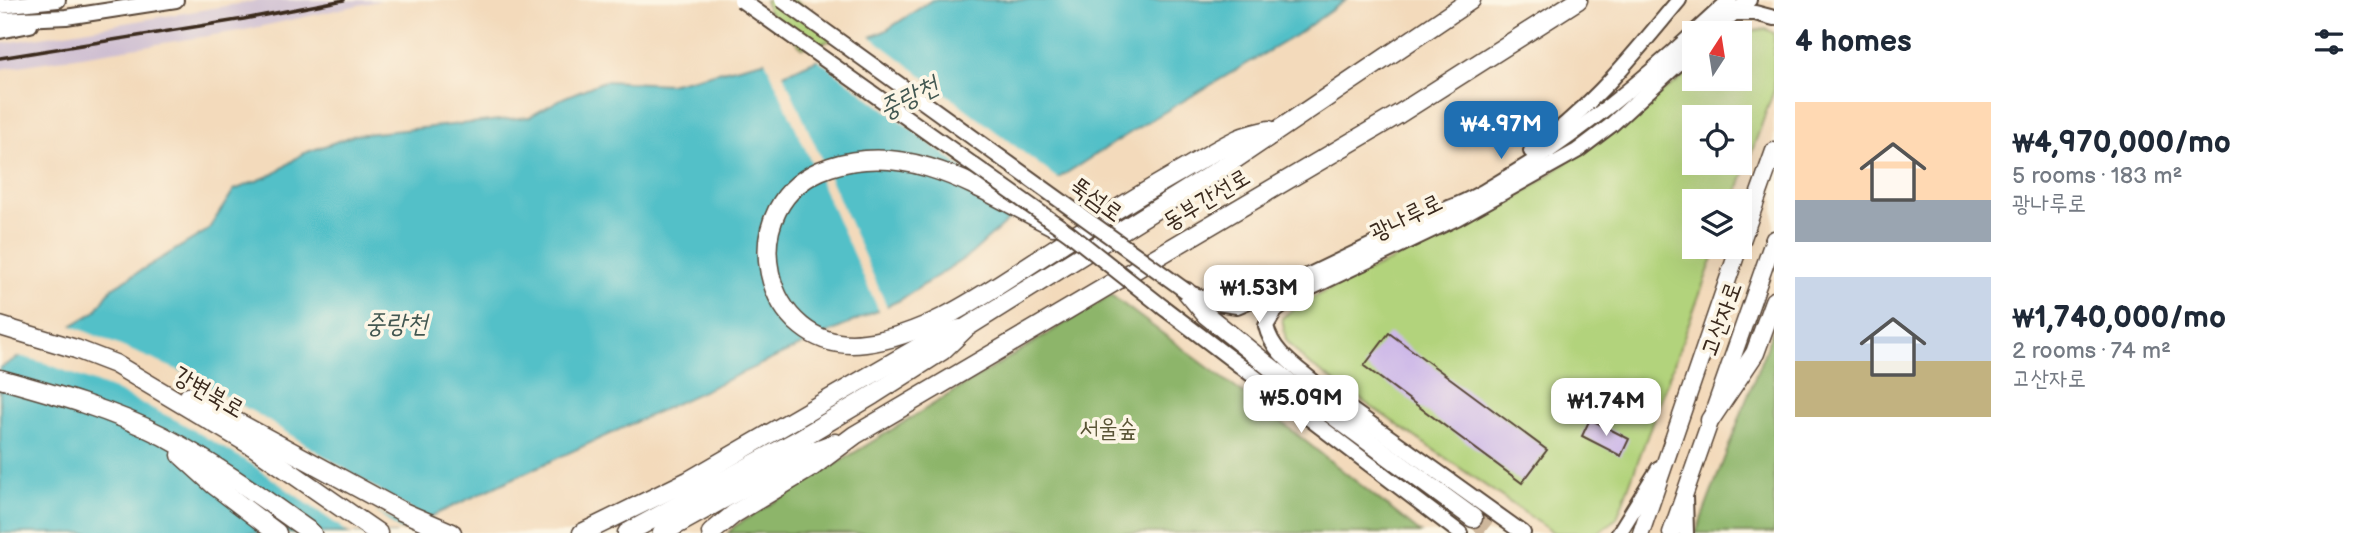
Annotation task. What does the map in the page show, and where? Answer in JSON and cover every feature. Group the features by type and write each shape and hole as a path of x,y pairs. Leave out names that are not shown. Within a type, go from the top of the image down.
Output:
{"highway":[{"name":"동부간선로","path":"967,327 1225,166 1471,0"},
{"name":"동부간선로","path":"855,435 1399,114 1578,0"},
{"path":"1069,233 922,164 893,159 848,162 822,170 799,183 778,211 768,242 767,266 785,308 811,332 835,341 864,344 911,330 963,307 1130,200 1236,139 1283,126"},
{"path":"1186,291 1206,315 1296,388 1474,518"},
{"path":"1710,420 1755,353 1774,300"},
{"name":"강변북로","path":"0,326 115,364 254,447 378,533"},
{"path":"588,531 688,481 933,338 967,327"},
{"path":"627,533 796,441 873,395 942,351 967,327"},
{"path":"115,364 181,392 401,511 452,533"},
{"path":"0,379 95,409 161,435 220,469 312,533"},
{"path":"161,435 214,485 277,533"},
{"path":"662,533 803,455 855,435"},
{"path":"711,533 734,514 812,467 855,435"}],"main road":[{"path":"0,6 58,0"},
{"path":"0,31 66,17 176,0"},
{"name":"뚝섬로","path":"741,0 1069,233 1460,533"},
{"name":"뚝섬로","path":"782,0 1186,291 1285,367 1315,383 1522,533"},
{"path":"1450,208 1555,134 1588,106 1679,0"},
{"name":"광나루로","path":"1711,21 1732,6 1749,0"},
{"path":"1732,6 1774,18"},
{"name":"광나루로","path":"1720,21 1732,6"},
{"path":"0,20 66,17"},
{"name":"광나루로","path":"1186,291 1217,303 1237,306 1471,200 1565,139 1622,96 1682,44"},
{"name":"광나루로","path":"1315,383 1269,341 1266,326 1275,312 1298,294 1457,218 1577,151 1610,126 1682,60"},
{"name":"고산자로","path":"1752,211 1774,151"},
{"name":"고산자로","path":"1671,533 1774,239"},
{"name":"고산자로","path":"1641,533 1735,259"},
{"path":"1619,533 1669,452"},
{"path":"1685,494 1686,533"}],"shaded area":[{"path":"261,0 382,0 245,30 0,69 0,44"}],"green space":[{"path":"765,0 795,0 845,37 802,48 768,11"},
{"path":"1766,29 1774,33 1774,90 1752,151 1752,105 1682,105 1682,175 1743,175 1738,189 1682,189 1682,259 1713,259 1617,518 1598,533 1554,533 1305,361 1286,340 1282,318 1303,302 1508,205 1682,78 1682,91 1752,91 1752,31"},
{"name":"서울숲","path":"1111,295 1280,421 1421,533 728,533 735,526"},
{"path":"1774,327 1774,533 1696,533"}],"water":[{"name":"중랑천","path":"932,0 1346,0 1296,35 1144,124 1046,186 971,254 900,300 395,533 0,533 0,368 95,312 112,288 208,230 234,190 274,174 302,154 355,135 529,117 563,98 604,81 669,84 768,60 779,76 885,31"}],"pier":[{"path":"867,34 1061,181 1019,215 947,156 815,57"},
{"path":"771,57 780,72 782,71 888,309 880,313 764,58"},
{"path":"68,324 180,371 257,414 431,521 411,530 375,511 403,533 349,533 253,465 180,422 114,390 45,363 16,355"}],"building":[{"path":"1389,333 1547,450 1522,483 1364,366"},
{"path":"1590,419 1629,439 1621,456 1582,436"}],"tunnel":[{"path":"1473,518 1492,533"}],"railway":[{"path":"0,58 244,19 344,0"}]}
